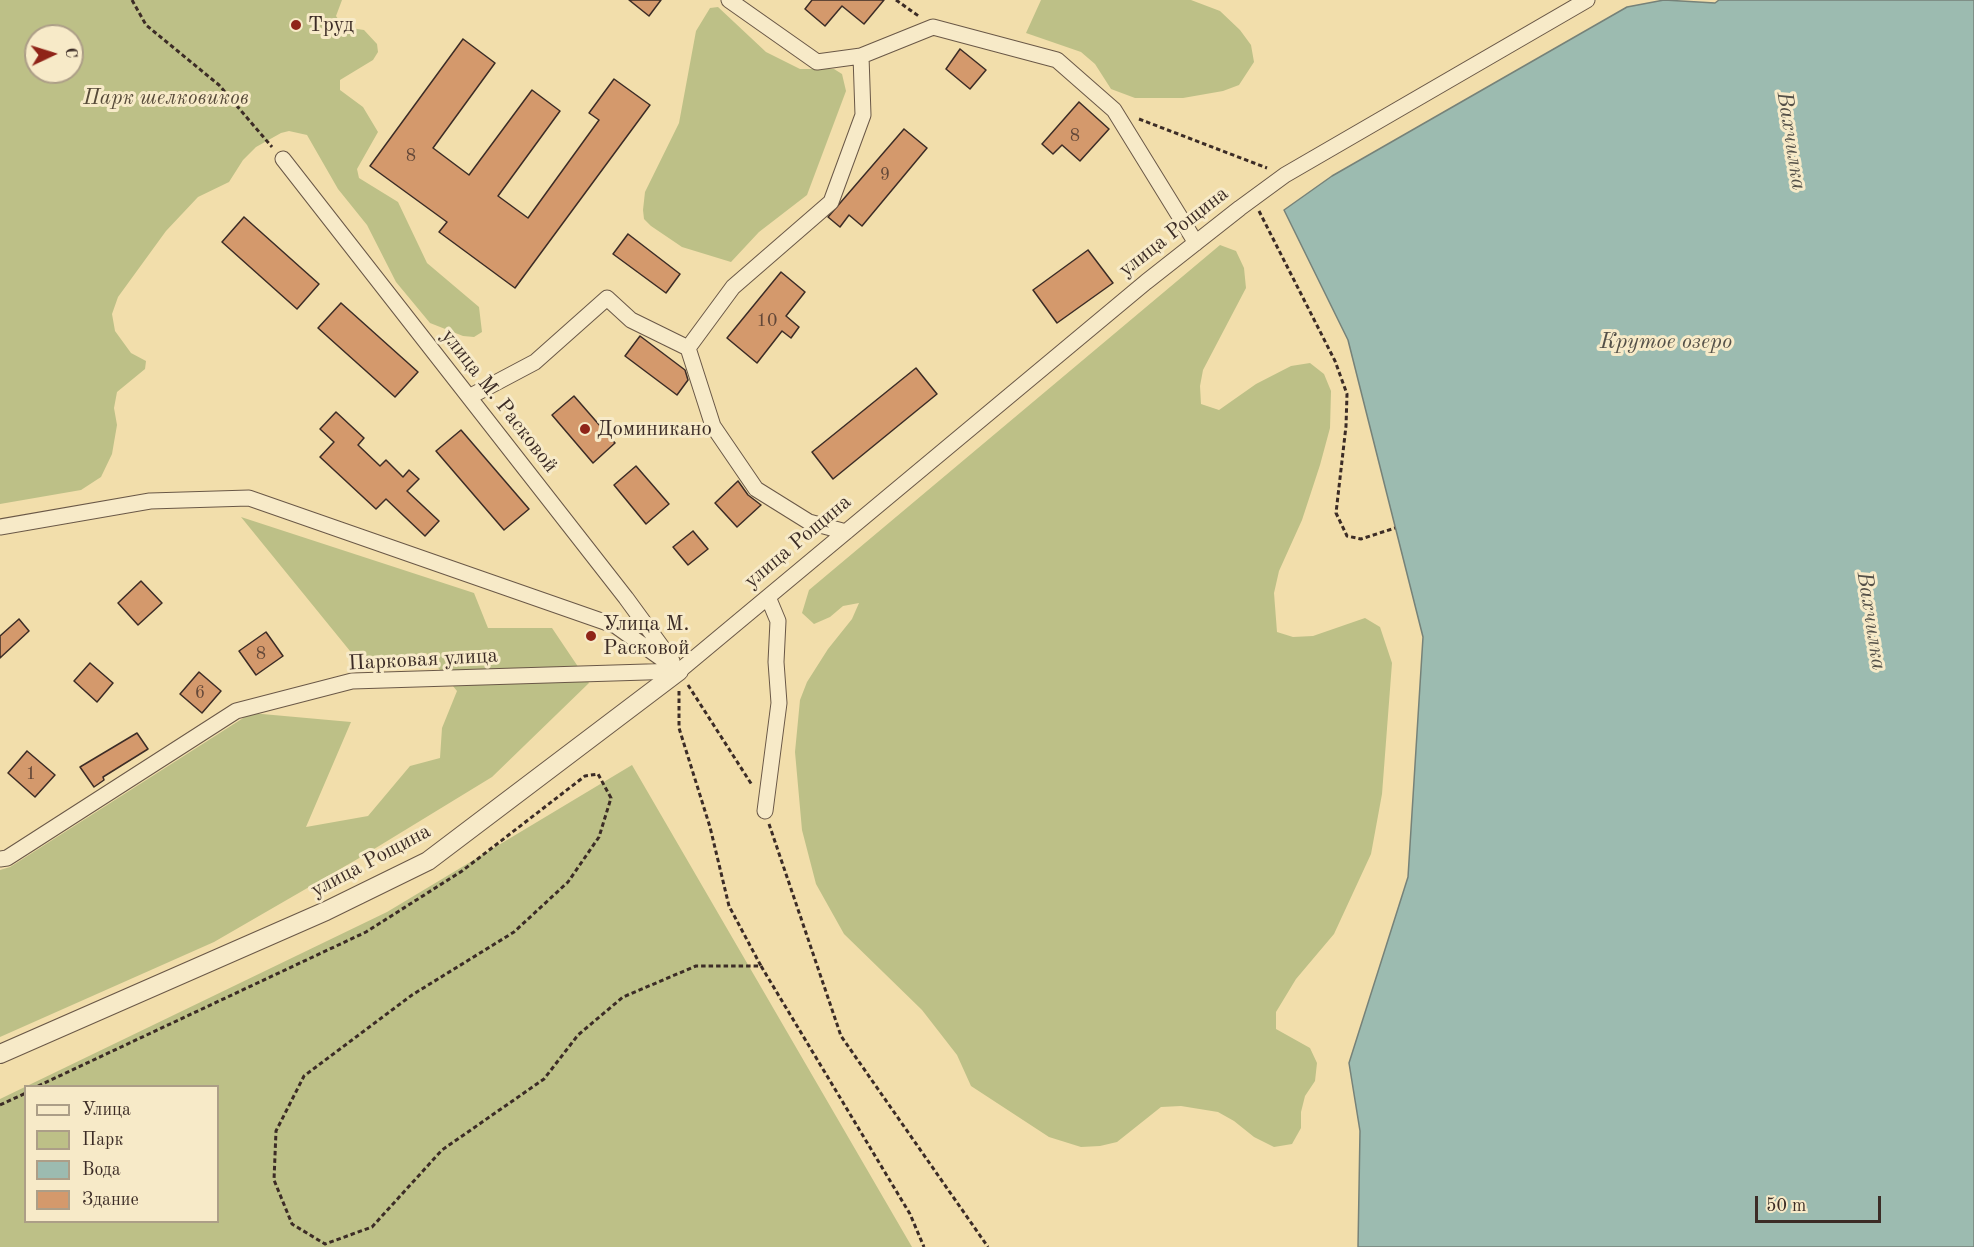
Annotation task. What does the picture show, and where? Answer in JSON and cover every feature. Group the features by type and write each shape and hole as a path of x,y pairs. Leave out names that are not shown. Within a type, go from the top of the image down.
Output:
{"street":[{"path":"729,0 817,62 861,56 933,27 1057,60 1114,110 1196,243"},
{"name":"улица Рощина","path":"0,1053 326,911 428,861 679,671 1196,243 1285,175 1587,0"},
{"path":"688,348 734,286 831,202 863,115 861,56"},
{"name":"улица М. Расковой","path":"283,159 626,598 679,671"},
{"path":"469,397 535,362 607,298 631,320 688,348 714,426 756,489 808,522 846,532"},
{"path":"0,527 150,501 249,498 616,626 679,671"},
{"path":"765,811 778,703 776,662 778,621 768,597"},
{"path":"616,626 627,615 626,598"},
{"name":"Парковая улица","path":"0,859 8,858 236,711 352,681 679,671"}],"path":[{"path":"132,0 146,25 219,85 283,159"},
{"path":"896,0 933,27"},
{"path":"1114,110 1285,175"},
{"path":"1253,199 1330,351 1347,394 1346,426 1336,513 1347,536 1361,540 1395,528"},
{"path":"679,671 760,797 841,1036 988,1247"},
{"path":"679,671 680,729 710,827 729,906 760,966 904,1204 924,1247"},
{"path":"40,1085 366,932 470,865 585,776 598,774 611,798 599,837 568,882 514,932 412,995 304,1076 276,1131 274,1180 292,1224 325,1244 372,1227 442,1150 544,1078 578,1035 623,997 696,966 760,966"},
{"path":"0,1105 24,1094"}],"green space":[{"name":"Парк шелковиков","path":"0,0 342,0 336,16 344,27 364,30 377,44 378,52 373,60 340,80 340,90 363,107 378,132 357,169 359,178 398,202 427,263 479,307 482,332 474,337 463,336 430,323 396,282 367,225 338,189 307,135 289,131 281,133 256,147 243,160 229,182 198,197 166,231 118,297 112,314 115,331 131,353 146,361 145,369 117,392 114,408 117,425 112,454 101,477 81,490 0,504"},
{"path":"1041,0 1191,0 1220,11 1240,30 1251,45 1254,62 1239,85 1223,91 1183,98 1135,98 1111,89 1095,64 1081,52 1026,33"},
{"path":"718,7 766,52 800,69 834,69 842,74 846,91 807,195 759,232 731,262 682,247 651,226 644,219 643,210 645,192 679,123 696,31 710,8"},
{"path":"1220,245 1236,251 1244,268 1246,288 1203,370 1200,386 1201,404 1219,410 1256,384 1291,366 1310,363 1324,374 1331,391 1330,428 1320,465 1302,520 1279,571 1274,593 1277,632 1293,637 1313,636 1365,618 1380,627 1392,663 1382,794 1371,854 1334,934 1296,979 1276,1012 1276,1029 1310,1048 1317,1063 1315,1081 1305,1096 1301,1112 1301,1128 1292,1144 1274,1147 1254,1137 1218,1112 1181,1106 1161,1107 1117,1142 1081,1147 1049,1137 971,1086 957,1055 922,1010 844,934 816,884 802,830 795,752 800,700 807,682 828,649 852,619 859,603 843,606 830,617 814,624 802,613 809,590"},
{"path":"241,517 474,593 488,628 552,628 589,683 492,777 361,857 214,942 0,1037 0,870 10,867 251,713 351,722 306,827 368,816 410,766 440,758 442,728 457,691 426,653 363,667"},
{"path":"632,765 912,1247 0,1247 0,1099 24,1087 24,1223 219,1223 219,1085 29,1085 387,912"}],"water":[{"name":"Крутое озеро","path":"1664,0 1715,3 1719,0 1974,0 1974,1247 1358,1247 1360,1131 1349,1063 1408,877 1423,637 1348,340 1284,210 1332,176 1627,7"}],"building":[{"path":"629,0 661,0 649,16"},
{"path":"812,0 884,0 864,24 842,6 825,26 805,9"},
{"path":"463,39 495,63 433,148 469,175 532,90 560,111 498,196 528,218 599,120 589,113 614,79 650,105 515,288 439,232 447,222 370,166"},
{"path":"960,49 986,70 970,89 946,69"},
{"path":"1079,102 1109,129 1080,161 1062,145 1053,154 1042,144"},
{"path":"904,129 927,148 862,226 849,215 840,227 828,217"},
{"path":"244,217 319,284 297,309 222,242"},
{"path":"628,234 680,274 666,293 613,254"},
{"path":"1088,250 1113,283 1057,323 1033,290"},
{"path":"781,272 805,292 786,316 799,327 791,338 782,331 757,363 727,338"},
{"path":"341,303 418,372 395,397 318,328"},
{"path":"640,336 685,370 688,380 677,395 625,356"},
{"path":"916,368 937,394 833,479 812,452"},
{"path":"574,396 615,443 593,463 552,415"},
{"path":"336,412 364,438 358,445 380,466 386,460 403,477 409,470 419,479 407,491 439,521 425,536 386,499 376,509 320,457 334,442 320,429"},
{"path":"461,430 529,509 504,530 436,451"},
{"path":"636,466 669,504 646,524 614,485"},
{"path":"738,481 748,495 761,505 737,527 715,503"},
{"path":"693,531 708,549 688,565 673,547"},
{"path":"141,581 162,603 138,625 118,603"},
{"path":"19,619 29,631 0,658 0,636"},
{"path":"266,632 283,656 256,675 239,651"},
{"path":"90,663 113,683 97,702 74,681"},
{"path":"199,672 221,691 202,713 180,694"},
{"path":"137,733 148,749 103,777 104,780 94,787 80,767"},
{"path":"27,751 55,775 35,797 8,773"}],"place":[{"name":"Труд","path":"296,25"},
{"name":"Доминикано","path":"585,429"},
{"name":"Улица М. Расковой","path":"591,636"}],"water label":[{"name":"Вахчилка","path":"1791,141"},
{"name":"Вахчилка","path":"1871,621"}]}
